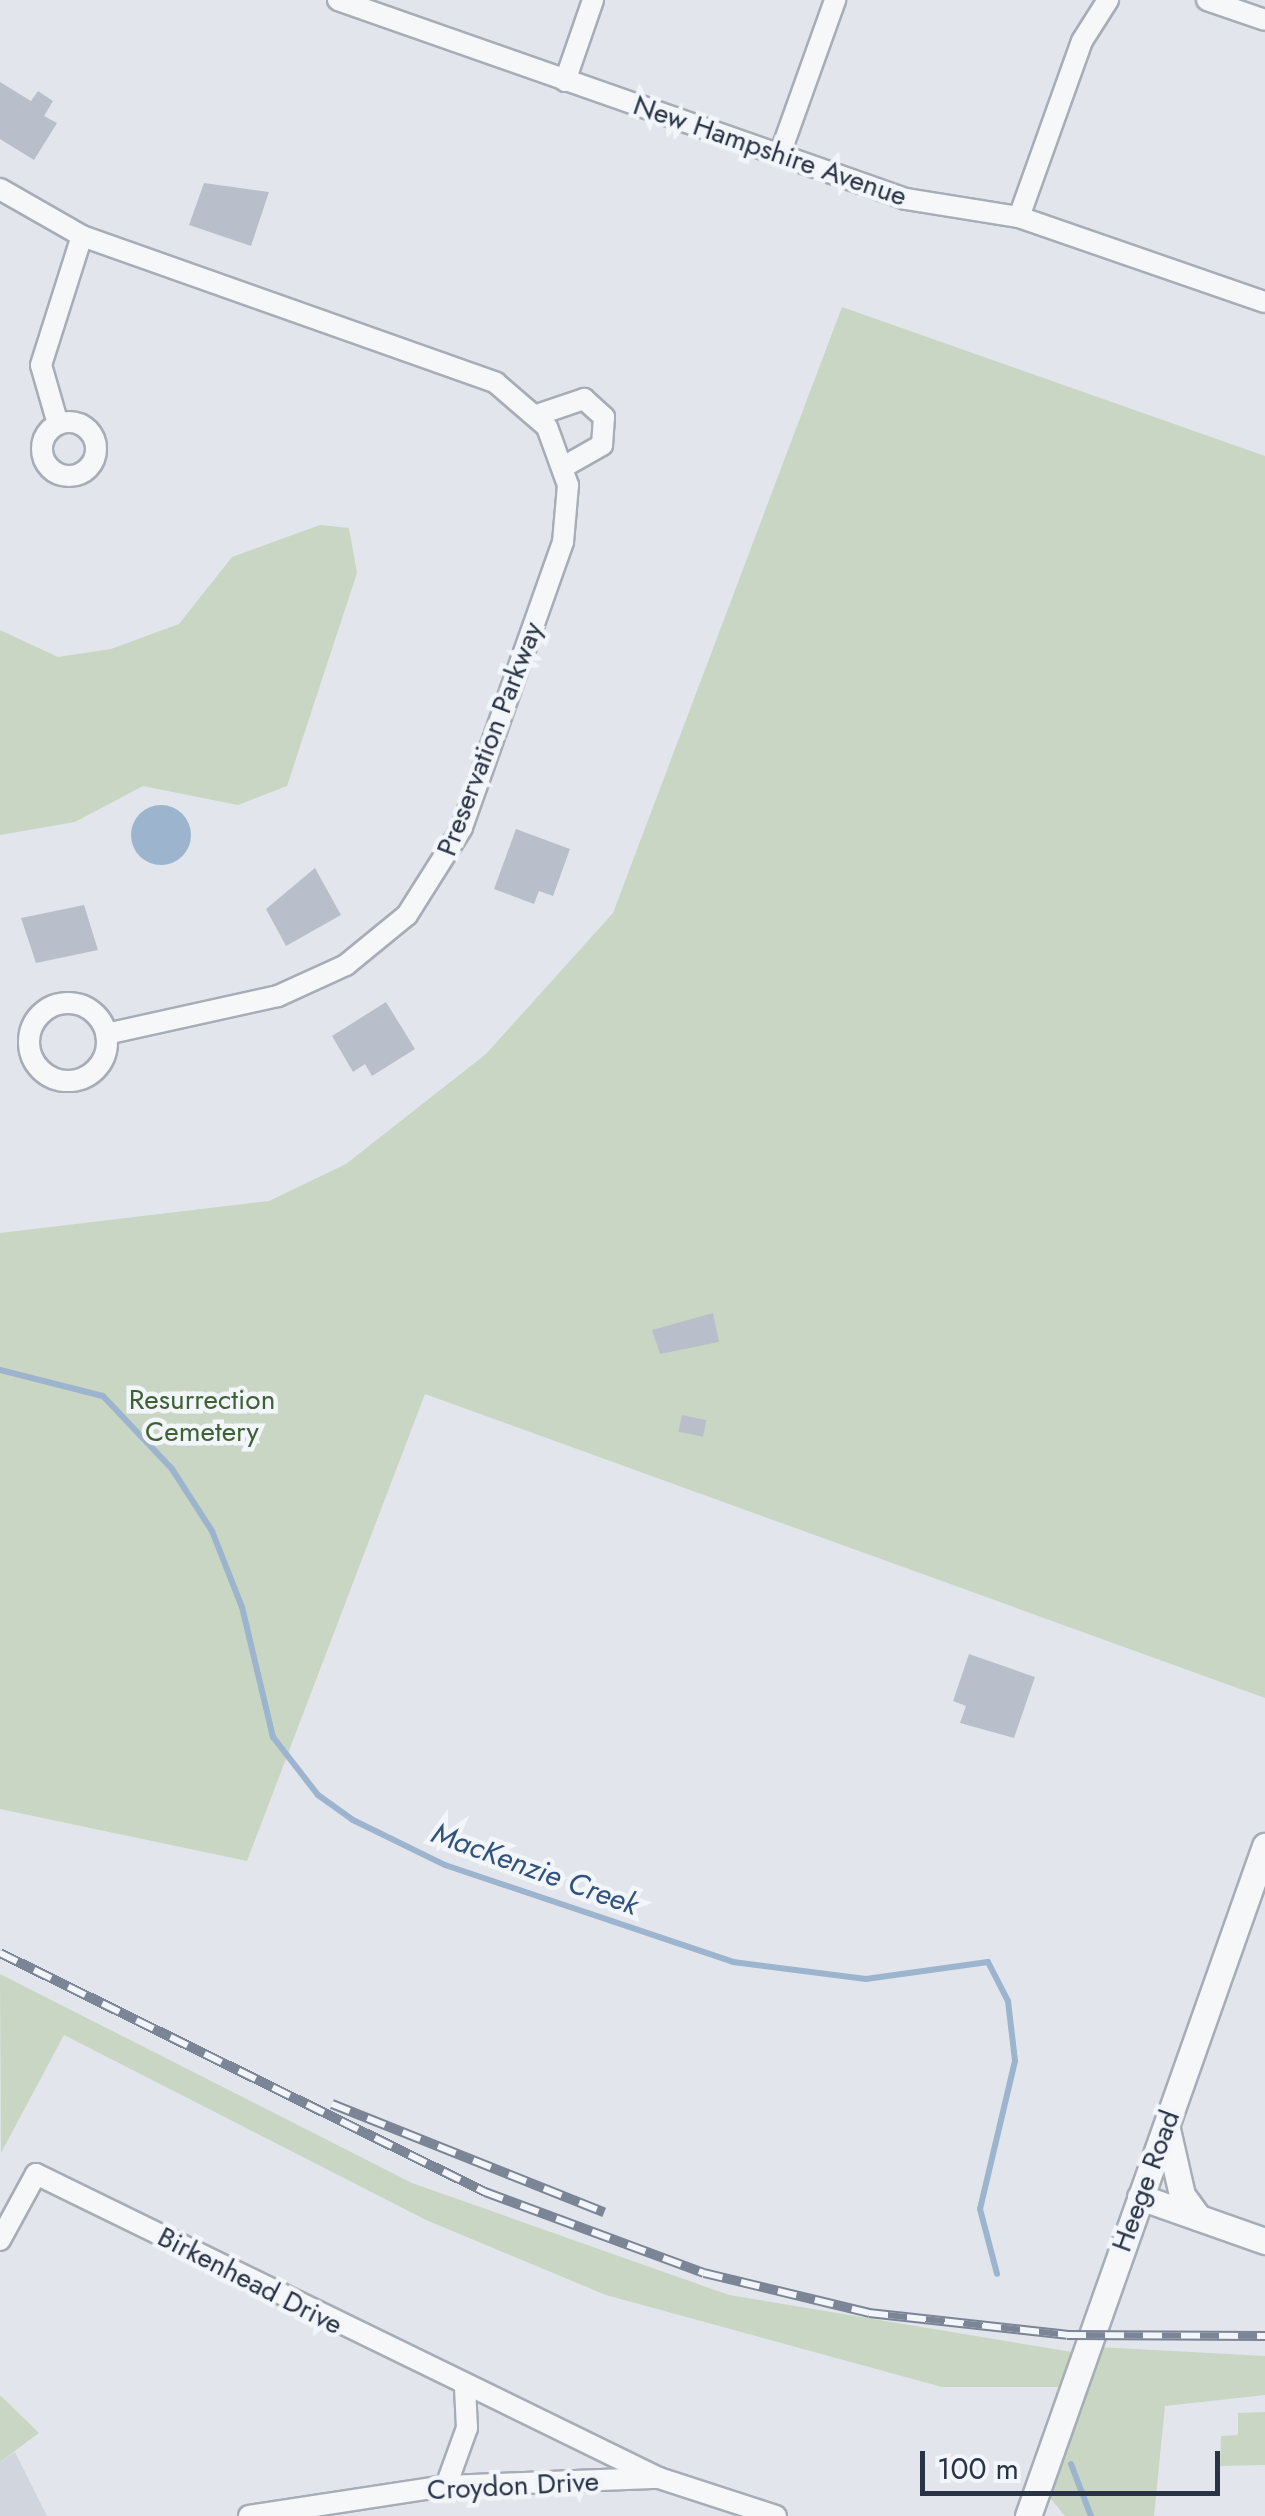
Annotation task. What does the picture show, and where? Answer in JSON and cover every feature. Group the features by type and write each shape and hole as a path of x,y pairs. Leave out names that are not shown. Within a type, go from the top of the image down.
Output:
{"street":[{"path":"564,81 594,0"},
{"path":"780,154 835,0"},
{"path":"1019,218 1082,41 1108,0"},
{"path":"1207,0 1265,20"},
{"name":"New Hampshire Avenue","path":"346,1 906,199 1019,218 1265,302"},
{"name":"Preservation Parkway","path":"0,188 82,236 480,376 538,415 564,466 563,542 462,828 428,889 383,938 310,983 106,1034"},
{"path":"58,424 41,365 82,236"},
{"path":"538,415 584,400 604,417 602,445 564,466"},
{"name":"Heege Road","path":"1028,2516 1265,1846"},
{"path":"1166,2125 1182,2195 1198,2217"},
{"name":"Birkenhead Drive","path":"0,2240 36,2174 465,2388 658,2478 776,2516"},
{"path":"1140,2197 1265,2241"},
{"path":"446,2486 468,2428 465,2388"},
{"name":"Croydon Drive","path":"249,2516 446,2486 658,2478"}],"shaded area":[{"path":"15,2452 47,2516 0,2516 0,2462"}],"green space":[{"name":"Resurrection Cemetery","path":"842,307 1265,456 1265,1698 425,1394 247,1861 0,1809 0,1233 269,1201 346,1164 486,1054 613,913"},
{"path":"320,525 349,528 357,573 287,786 238,805 143,786 75,822 0,835 0,630 58,657 111,649 179,624 232,557"},
{"path":"0,1974 412,2183 729,2295 1072,2352 1062,2387 942,2387 606,2295 426,2220 64,2035 1,2153"},
{"path":"1098,2347 1265,2356 1265,2395 1165,2406 1154,2516 1065,2516 1046,2493"},
{"path":"0,2395 39,2433 0,2462"},
{"path":"1265,2412 1265,2465 1220,2466 1221,2436 1238,2435 1238,2413"}],"water":[{"path":"161,805 182,814 191,835 182,856 161,865 140,856 131,835 140,814"}],"building":[{"path":"0,82 31,101 38,91 53,101 44,116 57,123 34,160 0,139"},
{"path":"204,183 269,192 251,246 189,225"},
{"path":"516,829 570,849 553,896 539,891 534,904 494,889"},
{"path":"315,868 341,915 286,946 266,909"},
{"path":"84,905 98,950 36,963 21,918"},
{"path":"386,1002 415,1049 372,1076 365,1064 353,1072 332,1036"},
{"path":"713,1313 719,1342 660,1354 652,1330"},
{"path":"682,1415 706,1420 703,1437 678,1432"},
{"path":"969,1654 1035,1677 1014,1738 960,1723 966,1706 953,1701"}],"waterway":[{"name":"MacKenzie Creek","path":"0,1370 103,1396 172,1469 212,1531 242,1607 273,1737 318,1795 353,1820 445,1865 733,1962 866,1979 988,1962 1008,2001 1015,2061 980,2209 997,2274"},
{"name":"MacKenzie Creek","path":"1071,2464 1091,2516"}],"railway":[{"path":"0,1953 485,2192 704,2273 869,2313 1067,2335 1265,2336"},
{"path":"332,2104 604,2212"}]}
